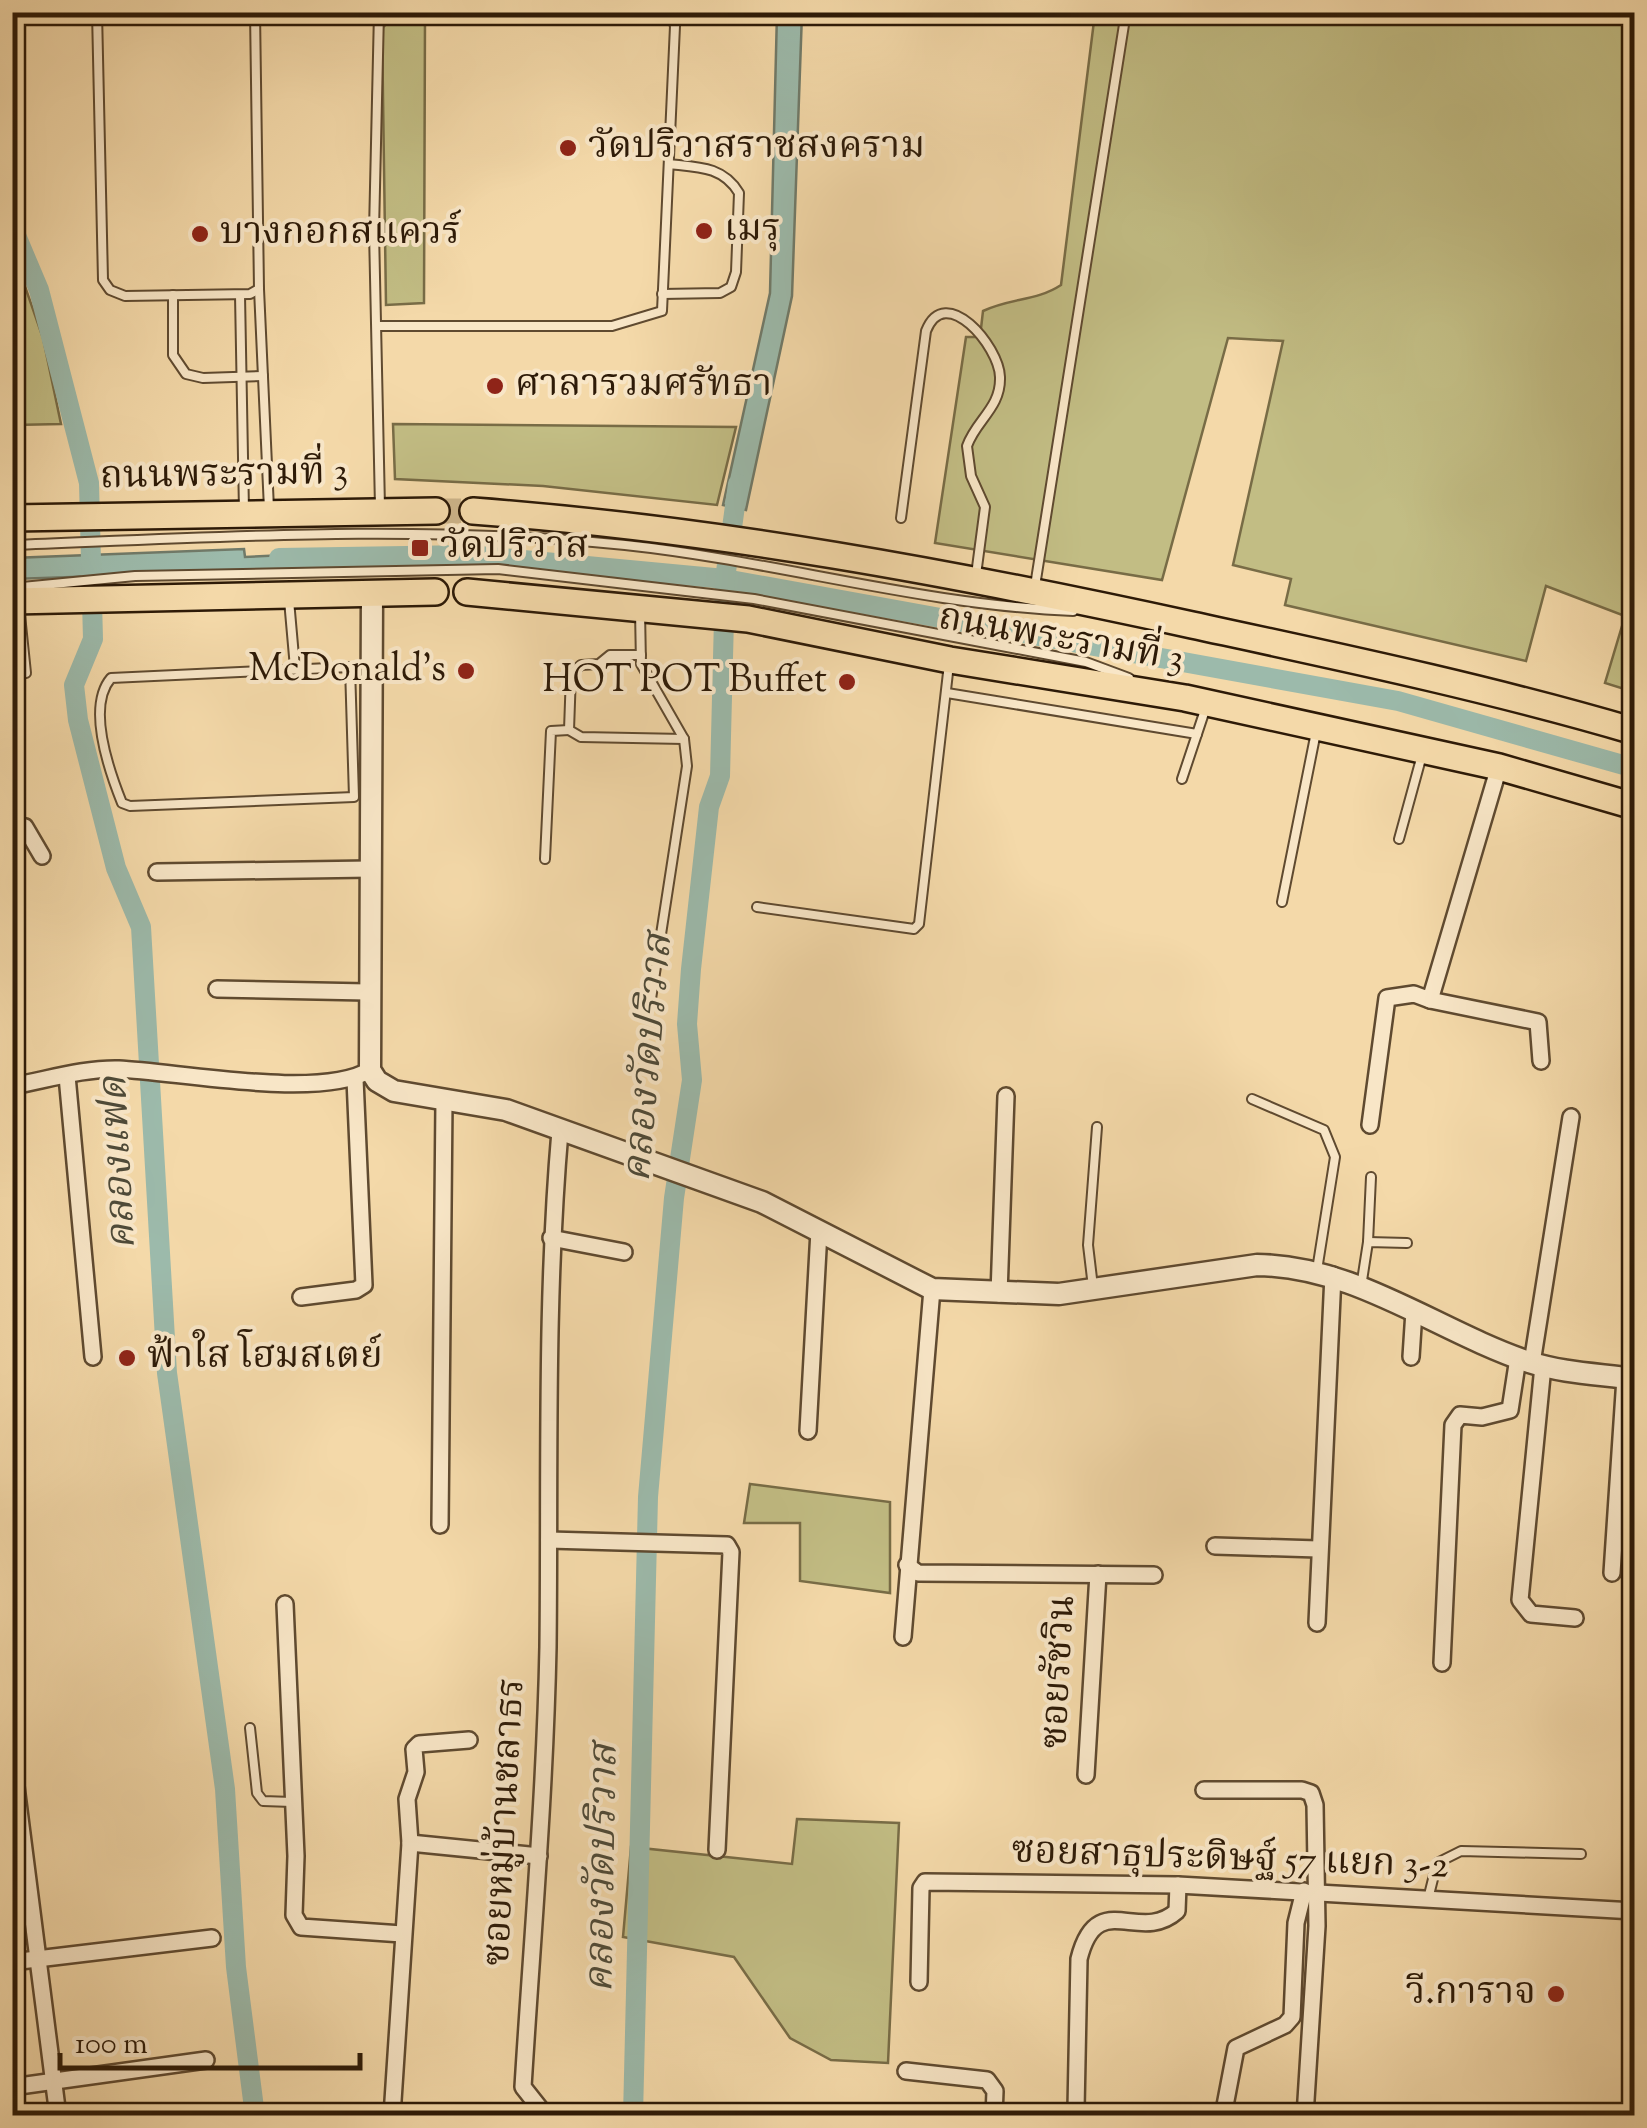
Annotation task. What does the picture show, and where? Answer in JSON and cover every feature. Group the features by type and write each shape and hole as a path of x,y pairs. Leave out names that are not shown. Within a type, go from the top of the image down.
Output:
{"main road":[{"name":"ถนนพระรามที่ 3","path":"12,518 436,511"},
{"name":"ถนนพระรามที่ 3","path":"473,511 975,580 1414,672 1634,731"},
{"path":"15,597 73,601 435,592"},
{"name":"ถนนพระรามที่ 3","path":"468,592 640,607 710,604 751,609 950,660 1196,701 1423,750 1634,806"}],"street":[{"path":"301,1297 356,1290 364,1285 362,1075 370,869 372,594"},
{"path":"1430,1000 1499,768"},
{"path":"12,825 24,826 42,856"},
{"path":"157,872 370,869"},
{"path":"217,989 367,992"},
{"path":"1370,1125 1387,998 1414,994 1538,1022 1541,1061"},
{"path":"12,1086 114,1069 261,1083 362,1075 394,1090 506,1110 696,1177 762,1202 932,1289 999,1294 1094,1290 1257,1265 1325,1273 1531,1362 1632,1377 1612,1573"},
{"path":"67,1076 93,1358"},
{"path":"999,1294 1006,1096"},
{"path":"440,1525 444,1101"},
{"path":"1571,1117 1531,1362 1520,1600 1530,1614 1575,1618"},
{"name":"ซอยหมู่บ้านชลาธร","path":"546,2116 524,2087 539,1856 551,1238 560,1131"},
{"path":"808,1431 819,1231"},
{"path":"551,1238 624,1252"},
{"path":"1317,1623 1325,1273"},
{"path":"903,1637 932,1289"},
{"path":"1410,1357 1414,1312"},
{"path":"1442,1663 1452,1425 1460,1415 1482,1417 1510,1410 1531,1362"},
{"path":"548,1540 718,1542 730,1552 716,1850"},
{"path":"1215,1546 1318,1549"},
{"name":"ซอยรัชวิน","path":"907,1565 918,1573 1154,1575"},
{"name":"ซอยรัชวิน","path":"1086,1775 1098,1574"},
{"path":"285,1604 294,1915 301,1926 402,1934"},
{"path":"392,2116 410,1843 406,1799 416,1772 414,1749 419,1744 469,1740"},
{"path":"12,1754 17,1835 58,2116"},
{"path":"1204,1790 1311,1794 1315,1805 1305,2116"},
{"path":"410,1843 539,1856"},
{"name":"ซอยสาธุประดิษฐ์ 57 แยก 3-2","path":"919,1982 921,1888 926,1882 1178,1885 1634,1911"},
{"path":"1076,2109 1079,1960 1085,1936 1101,1922 1120,1919 1155,1925 1168,1919 1177,1912 1178,1885"},
{"path":"1223,2116 1236,2048 1285,2026 1292,2017 1296,1923 1310,1891"},
{"path":"12,1962 212,1938"},
{"path":"12,2087 206,2060"},
{"path":"906,2071 987,2080 995,2091 994,2116"}],"lane":[{"path":"97,12 103,280 121,296 240,294 260,289"},
{"path":"256,12 263,376 257,511"},
{"path":"378,12 380,511"},
{"path":"377,326 612,326 662,311 675,26 669,12"},
{"path":"1034,592 1126,12"},
{"path":"662,294 720,294 731,288 736,272 739,193 734,184 715,170 669,164"},
{"path":"240,294 241,377 257,511"},
{"path":"172,295 173,355 177,366 186,374 203,378 263,376"},
{"path":"901,518 926,331 942,314 964,318 992,348 1000,380 995,404 967,446 971,476 985,506 975,580"},
{"path":"12,545 336,532 500,534 714,546"},
{"path":"742,550 993,608 1142,614"},
{"path":"26,673 15,597 49,586 135,576 498,569 710,604"},
{"path":"289,595 295,668"},
{"path":"640,607 641,664 684,739 687,766 651,1000"},
{"path":"751,609 1086,662 1196,701 1197,734 1182,778"},
{"path":"569,730 571,674 581,665 599,664 610,655 641,655"},
{"path":"756,907 914,929 920,924 950,660"},
{"path":"348,666 352,670 354,797 124,805 104,757 103,692 111,678 295,668 348,666"},
{"path":"947,693 1197,734"},
{"path":"1282,902 1316,728"},
{"path":"546,859 552,731 569,730 580,737 684,739"},
{"path":"1399,839 1423,750"},
{"path":"1252,1099 1324,1130 1330,1138 1335,1157 1325,1273"},
{"path":"1094,1290 1088,1245 1098,1128"},
{"path":"1361,1288 1371,1177"},
{"path":"1368,1242 1407,1243"},
{"path":"250,1728 257,1794 263,1802 292,1802"},
{"path":"1428,1898 1436,1863 1461,1851 1581,1854"}],"shaded area":[{"path":"777,13 802,13 792,296 746,510 723,505 770,293"},
{"path":"1095,13 1634,13 1634,692 1605,683 1625,616 1546,586 1526,661 1285,605 1291,579 1233,565 1283,341 1228,338 1162,580 935,543 966,337 980,337 983,311 1061,285"},
{"path":"396,15 425,15 424,303 386,305 382,28"},
{"path":"13,252 43,338 61,424 13,425"},
{"path":"393,424 736,427 717,505 543,486 395,479"},
{"path":"244,549 245,557 306,554 307,569 13,579 12,558"},
{"path":"750,1484 890,1502 890,1593 800,1581 800,1523 744,1523"},
{"path":"797,1819 899,1823 888,2063 831,2060 790,2038 734,1957 623,1937 631,1847 792,1864"}],"waterway":[{"name":"คลองแฟด","path":"12,226 39,290 89,483 93,639 74,685 78,720 116,868 141,927 167,1373 225,1789 236,1967 255,2116"},
{"name":"คลองวัดปริวาส","path":"633,2116 648,1497 674,1198 692,1080 687,1024 691,969 709,807 720,776 725,579 738,484"},
{"path":"279,558 469,555 725,579 1398,701 1634,768"}],"tunnel":[{"path":"436,511 473,511"}],"place":[{"name":"วัดปริวาสราชสงคราม","path":"568,148"},
{"name":"เมรุ","path":"704,231"},
{"name":"บางกอกสแควร์","path":"200,234"},
{"name":"ศาลารวมศรัทธา","path":"495,386"},
{"name":"วัดปริวาส","path":"420,548"},
{"name":"McDonald's","path":"466,671"},
{"name":"HOT POT Buffet","path":"847,682"},
{"name":"ฟ้าใส โฮมสเตย์","path":"127,1358"},
{"name":"วี.การาจ","path":"1556,1994"}]}
